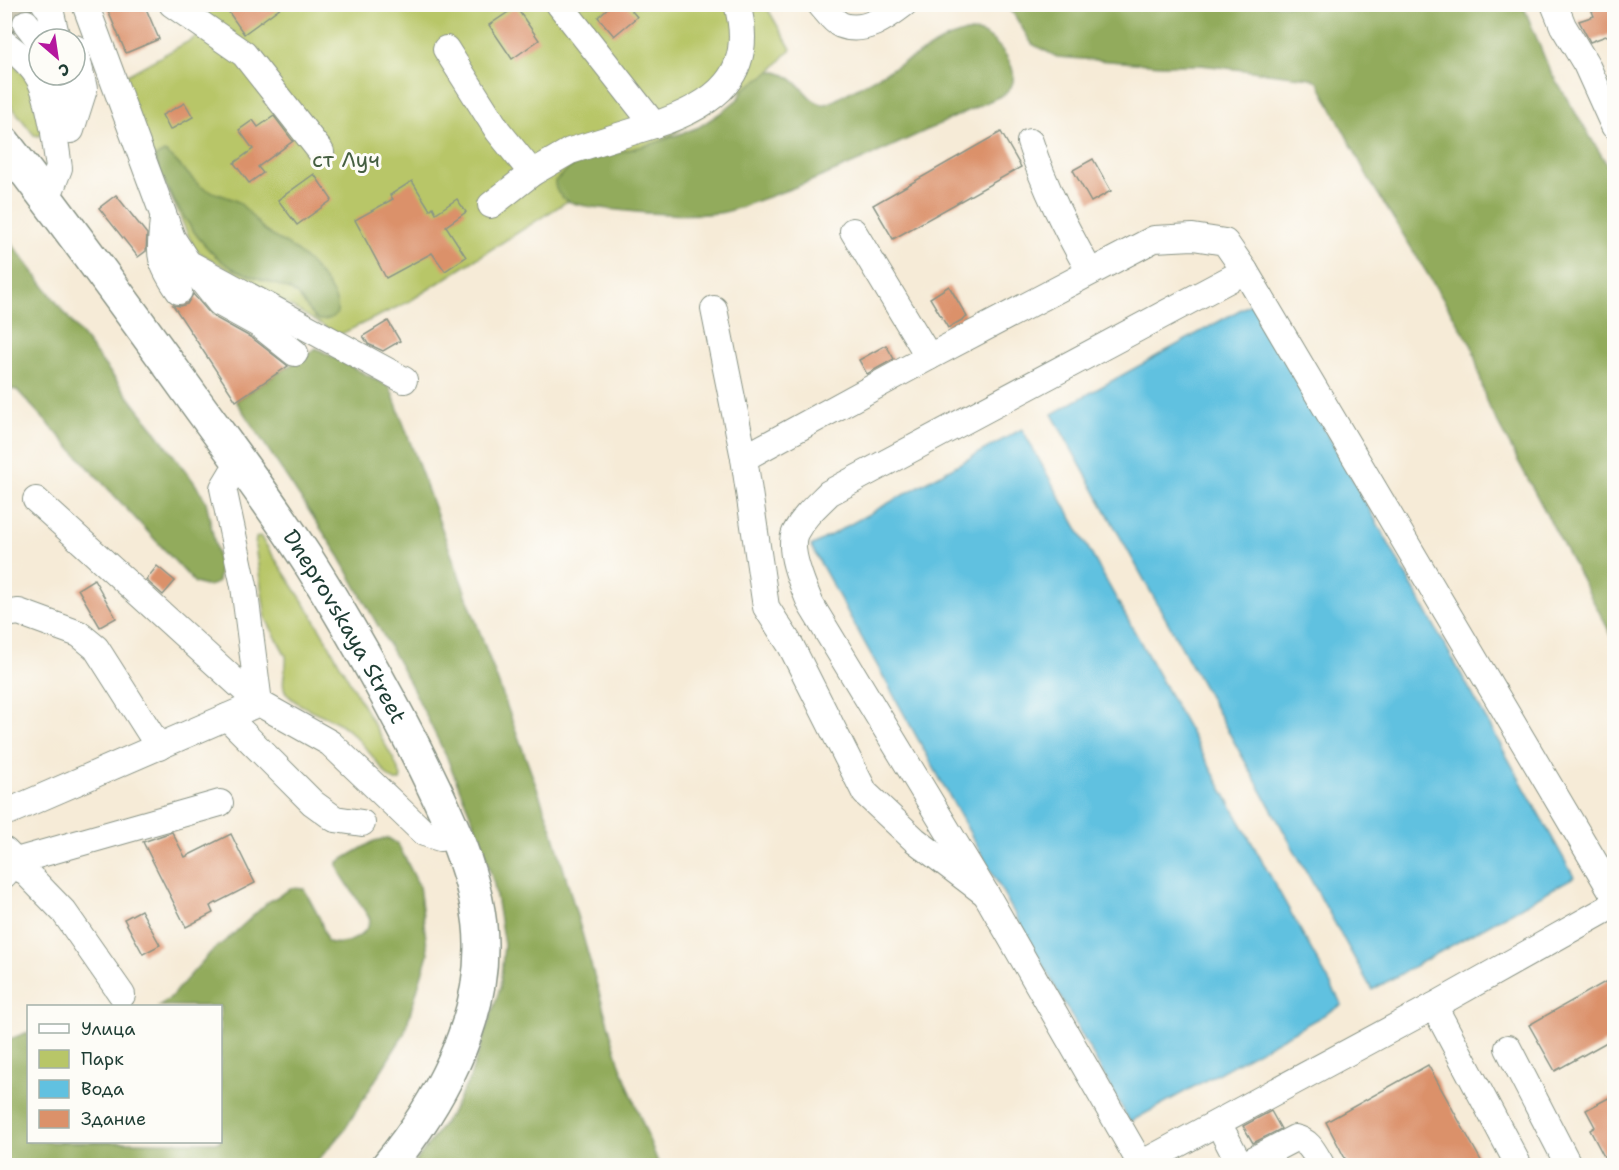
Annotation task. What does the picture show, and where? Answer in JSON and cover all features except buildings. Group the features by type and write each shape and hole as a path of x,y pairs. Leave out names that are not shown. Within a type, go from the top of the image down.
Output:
{"main road":[{"name":"Dneprovskaya Street","path":"4,143 269,503 313,568 388,697 426,772 457,842 475,891 482,944 477,988 468,1023 453,1065 435,1100 407,1143 388,1166"},
{"name":"Dneprovskaya Street","path":"4,159 232,473 299,572 379,705 415,778 440,838 460,896 464,925 466,944 458,992 450,1025 429,1073 367,1166"}],"lane":[{"path":"45,4 50,9 54,27"},
{"path":"65,4 89,23 178,250 220,303 260,325 295,353"},
{"path":"559,4 654,125"},
{"path":"491,205 532,173 570,152 681,116 700,106 717,93 735,71 741,58 743,24 737,4"},
{"path":"819,4 842,25 861,26 879,22 904,4"},
{"path":"1554,4 1563,26 1586,64 1614,126"},
{"path":"167,9 244,54 321,152"},
{"path":"4,44 25,58 45,87 58,168"},
{"path":"446,49 498,131 532,173"},
{"path":"54,133 63,87"},
{"path":"46,198 84,87"},
{"path":"1030,142 1052,202 1090,272"},
{"path":"163,212 160,255 164,269 179,291"},
{"path":"853,231 929,357"},
{"path":"744,458 929,357 1155,239 1193,237 1225,242 1245,271 1614,895"},
{"path":"188,262 404,380"},
{"path":"1245,271 829,493 806,516 794,536 795,565 811,606 986,894 1141,1165 1434,1006 1614,905"},
{"path":"714,309 744,458 766,607 791,646 865,793 915,840 986,894"},
{"path":"232,473 223,488 244,586 259,703"},
{"path":"36,500 259,703 330,743 424,833 440,838"},
{"path":"4,614 19,612 80,634 96,648 159,747"},
{"path":"4,811 10,811 259,703"},
{"path":"227,717 313,803 335,819 363,823"},
{"path":"8,862 220,803"},
{"path":"8,862 64,912 122,995"},
{"path":"1434,1006 1519,1166"},
{"path":"1508,1048 1569,1166"},
{"path":"1224,1136 1238,1161 1249,1162 1295,1138 1309,1144 1322,1166"}],"green space":[{"name":"ст Луч","path":"165,4 768,5 766,6 791,49 771,71 744,89 410,301 339,335 195,250 118,80 202,34"},
{"path":"1008,5 1523,5 1550,71 1614,176 1614,640 1486,401 1472,346 1370,181 1318,82 1311,78 1201,65 1161,65 1057,57 1032,44"},
{"path":"966,32 987,36 1006,55 1013,72 1011,88 1008,92 889,148 801,185 732,210 689,215 645,213 586,206 565,199 556,189 555,181 569,168 581,162 655,143 699,127 739,98 744,89 771,71 789,77 816,102 825,104 948,38"},
{"path":"4,55 27,77 27,87 32,87 42,132 39,136 34,135 5,98"},
{"path":"164,152 200,186 238,202 267,232 300,254 330,289 335,298 336,315 327,320 315,318 298,295 292,291 232,268 207,248 175,202 160,171 155,157"},
{"path":"5,235 194,482 206,501 220,568 218,582 207,586 195,583 17,390 5,388"},
{"path":"316,348 390,387 553,832 619,1062 659,1165 413,1165 450,1115 469,1080 500,988 504,945 494,884 478,833 447,758 411,685 339,556 236,401"},
{"path":"260,536 312,615 394,760 401,776 400,781 395,781 388,776 365,747 345,727 299,704 284,688 286,656 266,619 255,546 256,538"},
{"path":"388,838 398,844 419,886 428,954 404,1034 345,1129 314,1165 5,1165 5,1041 27,1032 27,1143 222,1143 222,1005 160,1005 168,1000 211,952 268,902 292,888 304,889 320,919 327,941 347,942 360,936 370,919 341,874 338,862 374,841"}],"water":[{"path":"1254,302 1574,877 1372,990 1052,414"},
{"path":"1022,429 1342,1005 1130,1122 811,546"}],"tunnel":[{"path":"4,7 26,23"}]}
